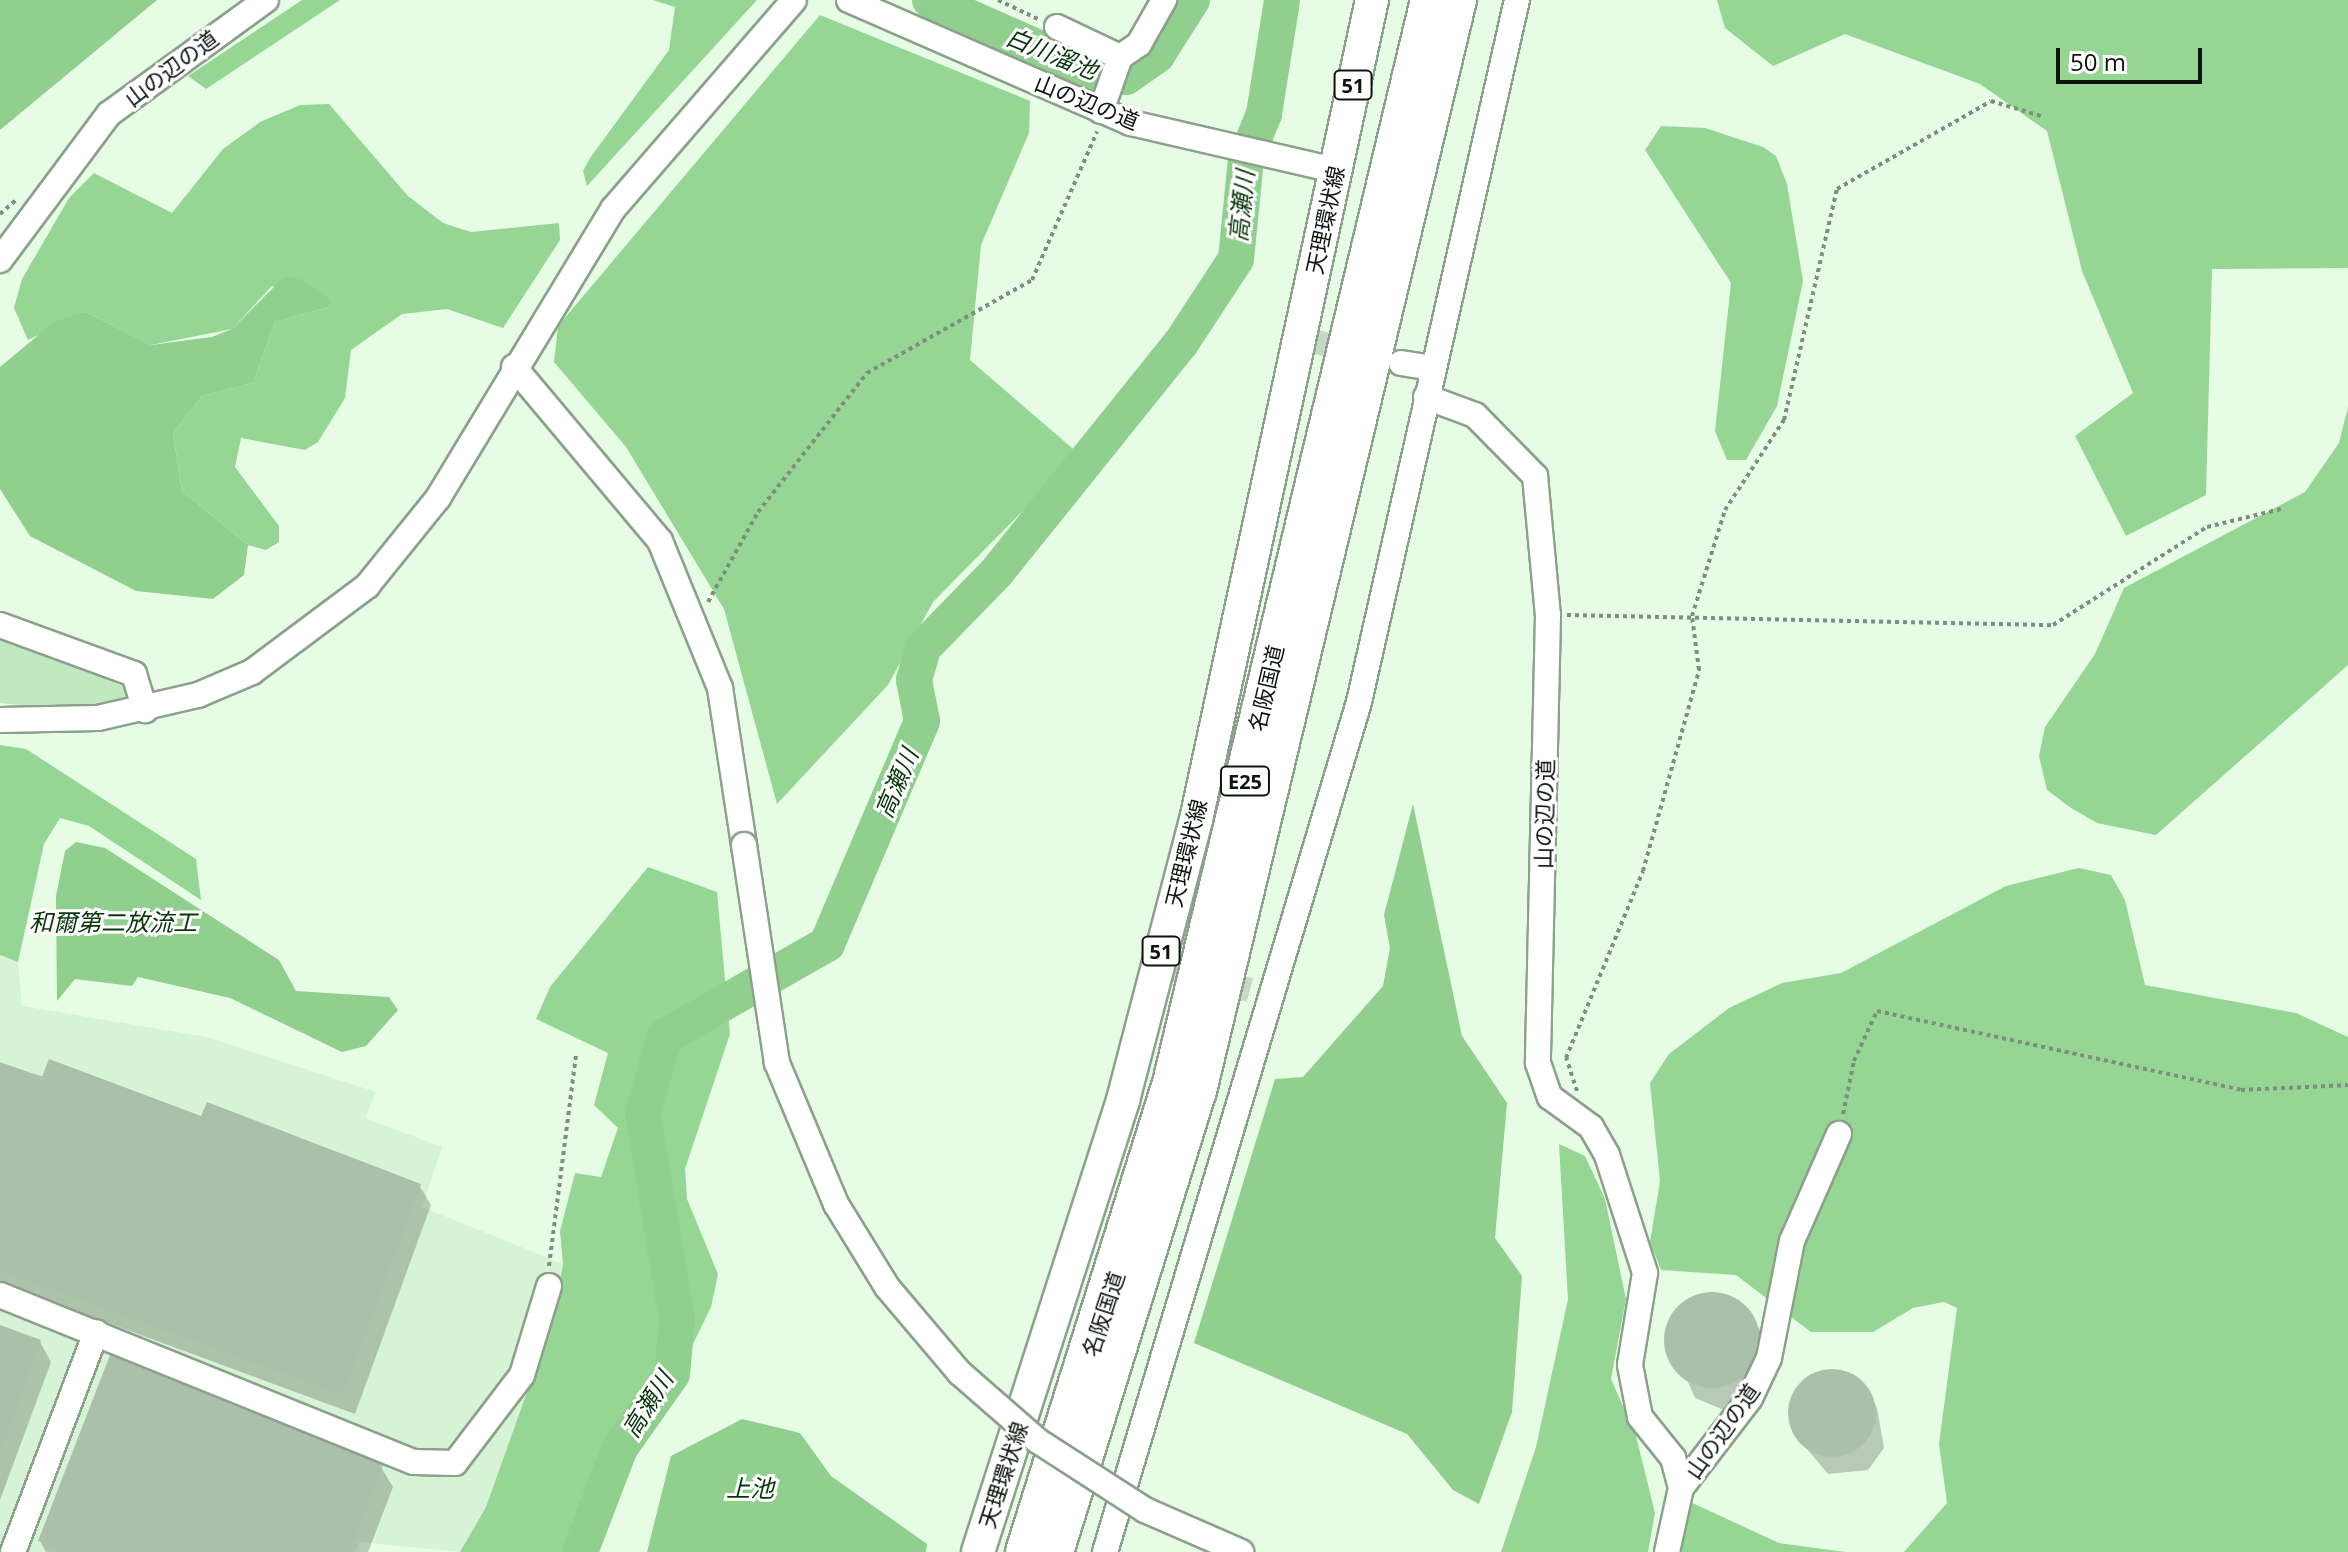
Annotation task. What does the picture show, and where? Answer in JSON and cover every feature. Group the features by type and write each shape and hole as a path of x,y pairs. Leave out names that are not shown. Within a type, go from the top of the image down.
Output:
{"highway":[{"name":"名阪国道","path":"1024,1552 1171,1083 1429,0"},
{"name":"名阪国道","path":"1055,1552 1201,1076 1458,0"}],"main road":[{"name":"天理環状線","path":"978,1552 1123,1100 1196,820 1308,340 1335,170 1372,0"}],"street":[{"name":"山の辺の道","path":"0,260 86,147 140,89 266,0"},
{"name":"山の辺の道","path":"849,0 1101,111 1335,170"},
{"path":"1101,111 1120,57 1139,44 1164,0"},
{"path":"1105,1552 1355,717 1517,0"},
{"path":"0,720 145,710 252,672 367,586 438,498 514,367 613,209 791,4"},
{"path":"1057,27 1120,57"},
{"path":"1401,363 1432,368"},
{"path":"514,367 660,541 697,621 720,688 777,1063 836,1204 887,1287 960,1373 1038,1441 1145,1510 1241,1552"},
{"name":"山の辺の道","path":"1426,397 1475,415 1535,476 1548,615 1538,1063 1550,1097 1591,1127 1645,1273 1630,1365 1640,1417 1673,1458 1681,1488"},
{"path":"0,625 134,674 145,710"},
{"name":"山の辺の道","path":"1681,1488 1750,1398 1769,1358 1792,1241 1839,1134"},
{"path":"0,1295 414,1462 455,1463 522,1375 549,1286"},
{"path":"13,1552 96,1332"},
{"path":"1667,1552 1681,1488"}],"path":[{"path":"998,0 1057,27"},
{"path":"1591,1127 1566,1058 1643,871 1699,670 1692,616 1725,510 1784,420 1837,189 1991,101 2044,117"},
{"path":"697,621 758,512 867,373 1032,280 1101,111"},
{"path":"1548,615 2053,625 2207,527 2285,508"},
{"path":"1839,1134 1854,1061 1877,1011 2241,1090 2348,1085"},
{"path":"549,1286 553,1197 576,1054"}],"shaded area":[{"path":"302,0 340,0 206,89 188,76"},
{"path":"653,0 757,0 587,186 583,171 590,158 669,50 675,7"},
{"path":"1717,0 2348,0 2348,268 2212,269 2206,495 2126,536 2075,436 2133,393 2082,271 2047,131 1980,84 1845,34 1773,66 1725,28"},
{"path":"820,15 1030,101 1029,133 981,245 970,360 1079,454 933,602 888,685 777,804 724,609 626,447 554,362 558,326"},
{"path":"329,104 408,196 443,223 471,232 559,223 560,240 503,328 447,309 402,314 351,350 345,398 318,442 305,450 241,438 235,467 279,526 279,542 266,550 248,545 182,491 173,433 202,396 253,383 275,322 329,307 272,286 232,329 151,345 86,312 28,340 14,308 22,279 69,198 94,173 172,213 223,149 260,122 300,105"},
{"path":"1661,126 1705,128 1763,147 1776,156 1787,184 1803,281 1777,406 1746,460 1727,460 1715,431 1731,283 1645,150"},
{"path":"2348,407 2348,665 2156,835 2097,823 2071,808 2047,790 2039,756 2045,727 2095,654 2124,588 2305,492 2339,443"},
{"path":"0,635 122,686 133,703 61,709 0,703"},
{"path":"0,745 26,749 196,859 201,900 89,826 60,818 44,844 18,962 0,955"},
{"path":"648,867 717,892 730,1034 685,1169 687,1199 718,1274 711,1307 681,1369 625,1438 582,1536 567,1552 460,1552 486,1507 554,1316 563,1264 560,1231 575,1173 601,1177 618,1128 594,1105 608,1053 536,1019 550,987"},
{"path":"2079,868 2111,875 2125,900 2145,985 2296,1013 2348,1037 2348,1552 1904,1552 1947,1503 1939,1444 1957,1308 1944,1302 1913,1308 1873,1332 1811,1332 1736,1275 1661,1270 1650,1242 1660,1181 1650,1083 1669,1054 1729,1008 1782,983 1841,973 2006,886"},
{"path":"0,955 18,962 22,1006 207,1037 376,1092 365,1118 442,1147 422,1207 563,1264 554,1316 486,1507 460,1552 359,1542 355,1552 0,1552"},
{"path":"1559,1144 1585,1156 1605,1199 1626,1299 1611,1379 1636,1436 1655,1513 1648,1552 1501,1552 1536,1447 1568,1299"},
{"path":"1686,1500 1779,1543 1845,1552 1673,1552"}],"water":[{"path":"0,0 157,0 0,130"},
{"path":"284,277 300,279 331,300 329,307 275,322 253,383 202,396 173,433 182,491 248,545 244,575 213,599 136,591 30,536 0,489 0,367 54,322 86,312 151,345 212,337 232,329"},
{"path":"1413,804 1462,1036 1507,1103 1495,1238 1522,1276 1512,1412 1479,1504 1453,1490 1407,1434 1194,1343 1275,1079 1303,1077 1383,986 1390,948 1384,915"},
{"name":"和爾第二放流工","path":"76,842 105,848 279,960 296,991 389,997 398,1010 366,1046 342,1052 230,998 138,977 132,986 75,979 57,1001 56,896 65,851"},
{"name":"上池","path":"742,1419 800,1433 831,1476 927,1544 926,1552 647,1552 671,1456"}],"building":[{"path":"49,1059 201,1116 207,1102 421,1184 343,1395 0,1271 0,1062 42,1077"},
{"path":"1712,1292 1731,1295 1746,1306 1757,1321 1760,1340 1757,1359 1746,1374 1731,1385 1712,1388 1693,1385 1678,1374 1667,1359 1664,1340 1667,1321 1678,1306 1693,1295"},
{"path":"0,1325 41,1340 2,1447 0,1446"},
{"path":"110,1355 383,1465 349,1552 65,1552 38,1541"},
{"path":"1832,1369 1857,1376 1869,1388 1876,1413 1869,1438 1857,1450 1832,1457 1807,1450 1795,1438 1788,1413 1795,1388 1807,1376"}],"waterway":[{"name":"白川溜池","path":"930,0 1098,74 1126,77 1157,55 1192,0"},
{"name":"高瀬川","path":"580,1552 620,1448 672,1374 677,1320 643,1114 664,1037 827,944 922,721 914,680 923,648 996,573 1181,343 1236,259 1246,158 1264,114 1282,0"}],"tunnel":[{"path":"1316,342 1360,352"},
{"path":"1157,966 1277,997"}]}
